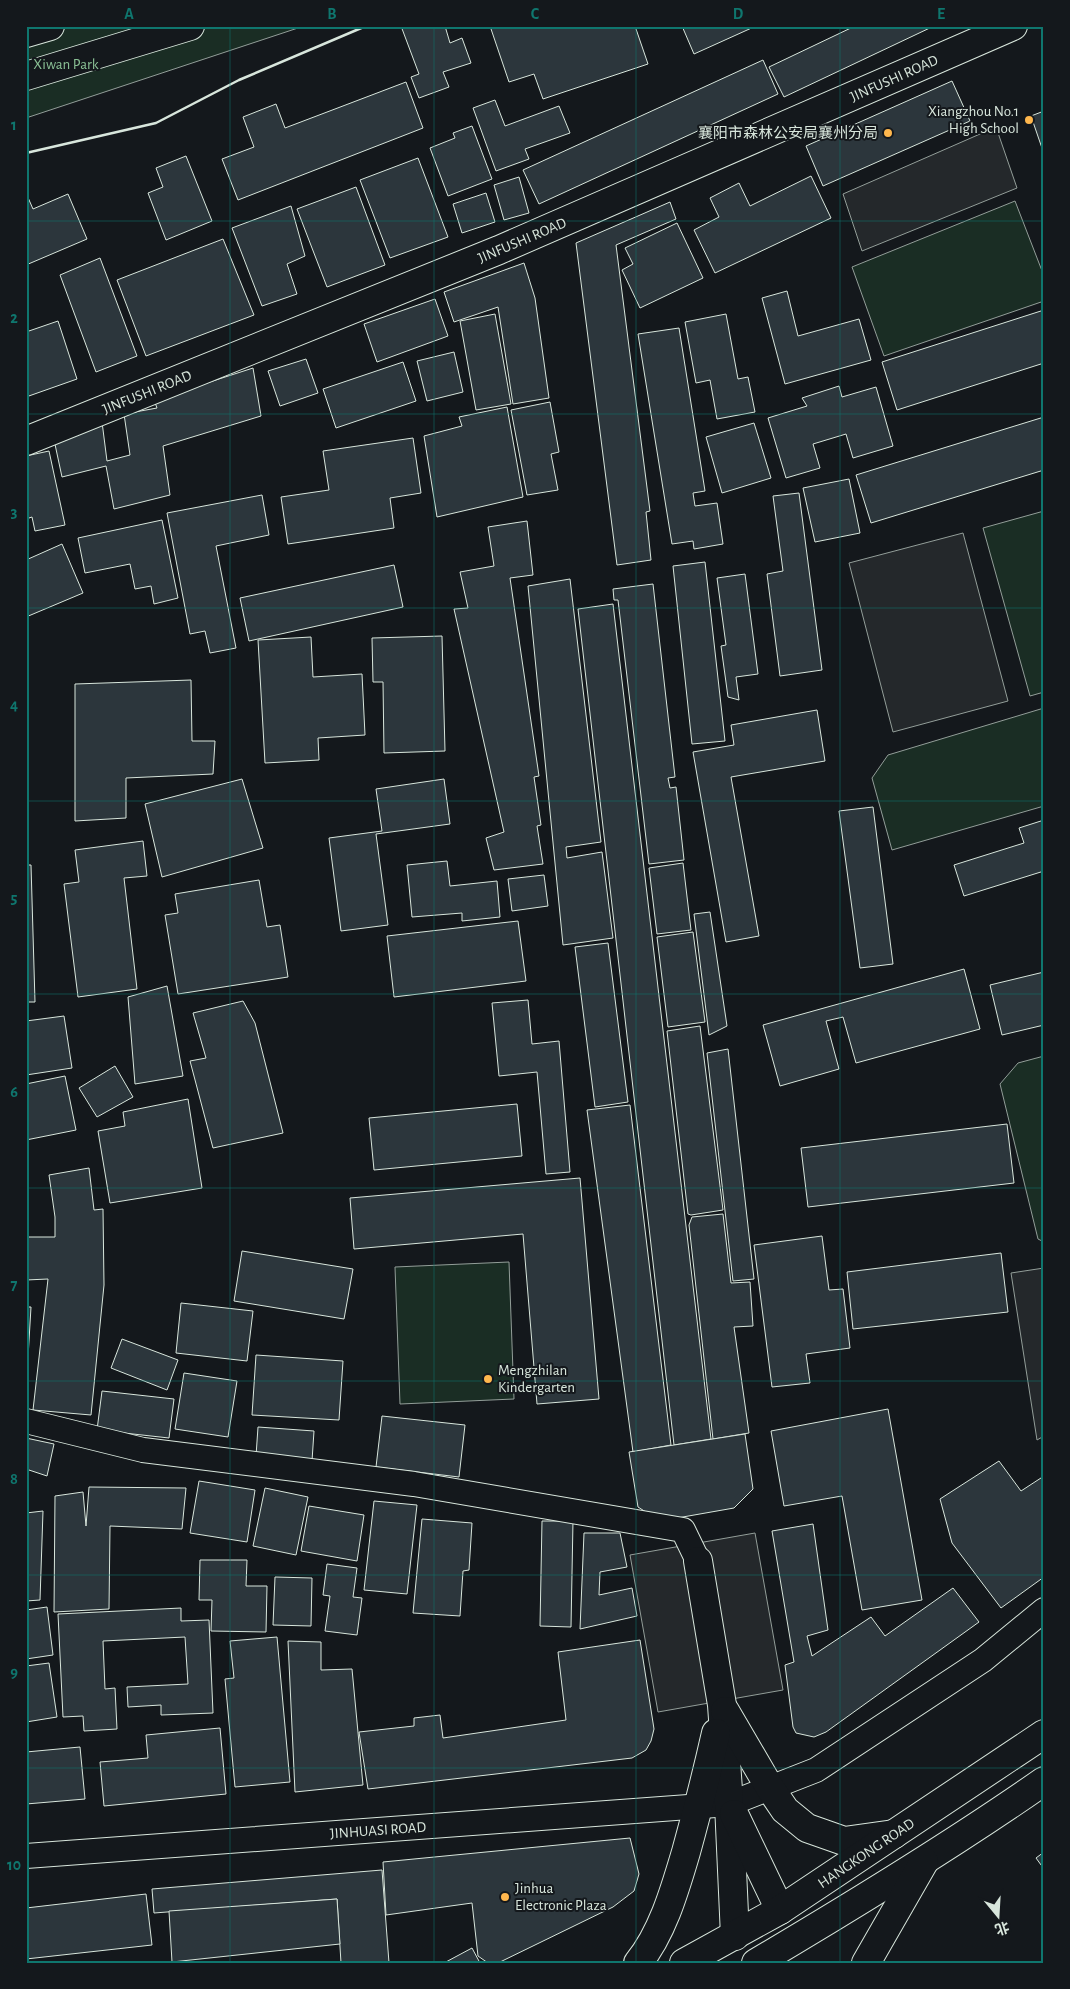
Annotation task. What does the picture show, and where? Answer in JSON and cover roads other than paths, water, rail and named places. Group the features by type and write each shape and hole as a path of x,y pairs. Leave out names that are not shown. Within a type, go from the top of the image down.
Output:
{"street":[{"path":"26,34 50,26"},
{"path":"26,76 190,26"},
{"name":"JINFUSHI ROAD","path":"26,441 499,250 1013,26"},
{"path":"26,1421 143,1450 414,1484 683,1530 698,1560 722,1705 735,1936 739,1963"},
{"name":"JINHUASI ROAD","path":"26,1856 729,1804 816,1770 983,1660 1044,1610"},
{"path":"722,1705 770,1788 785,1810 807,1828 844,1841 894,1834"},
{"path":"638,1963 659,1928 676,1888 699,1806 722,1705"},
{"name":"HANGKONG ROAD","path":"684,1963 780,1910 1044,1734"},
{"path":"756,1963 786,1954 1044,1781"},
{"path":"729,1804 780,1910 786,1954"},
{"path":"866,1963 926,1859"}],"place":[{"name":"Xiangzhou No.1 High School","path":"1029,120"},
{"name":"襄阳市森林公安局襄州分局","path":"888,133"},
{"name":"Mengzhilan Kindergarten","path":"488,1379"},
{"name":"Jinhua Electronic Plaza","path":"505,1897"}],"park label":[{"name":"Xiwan Park","path":"66,64"}]}
